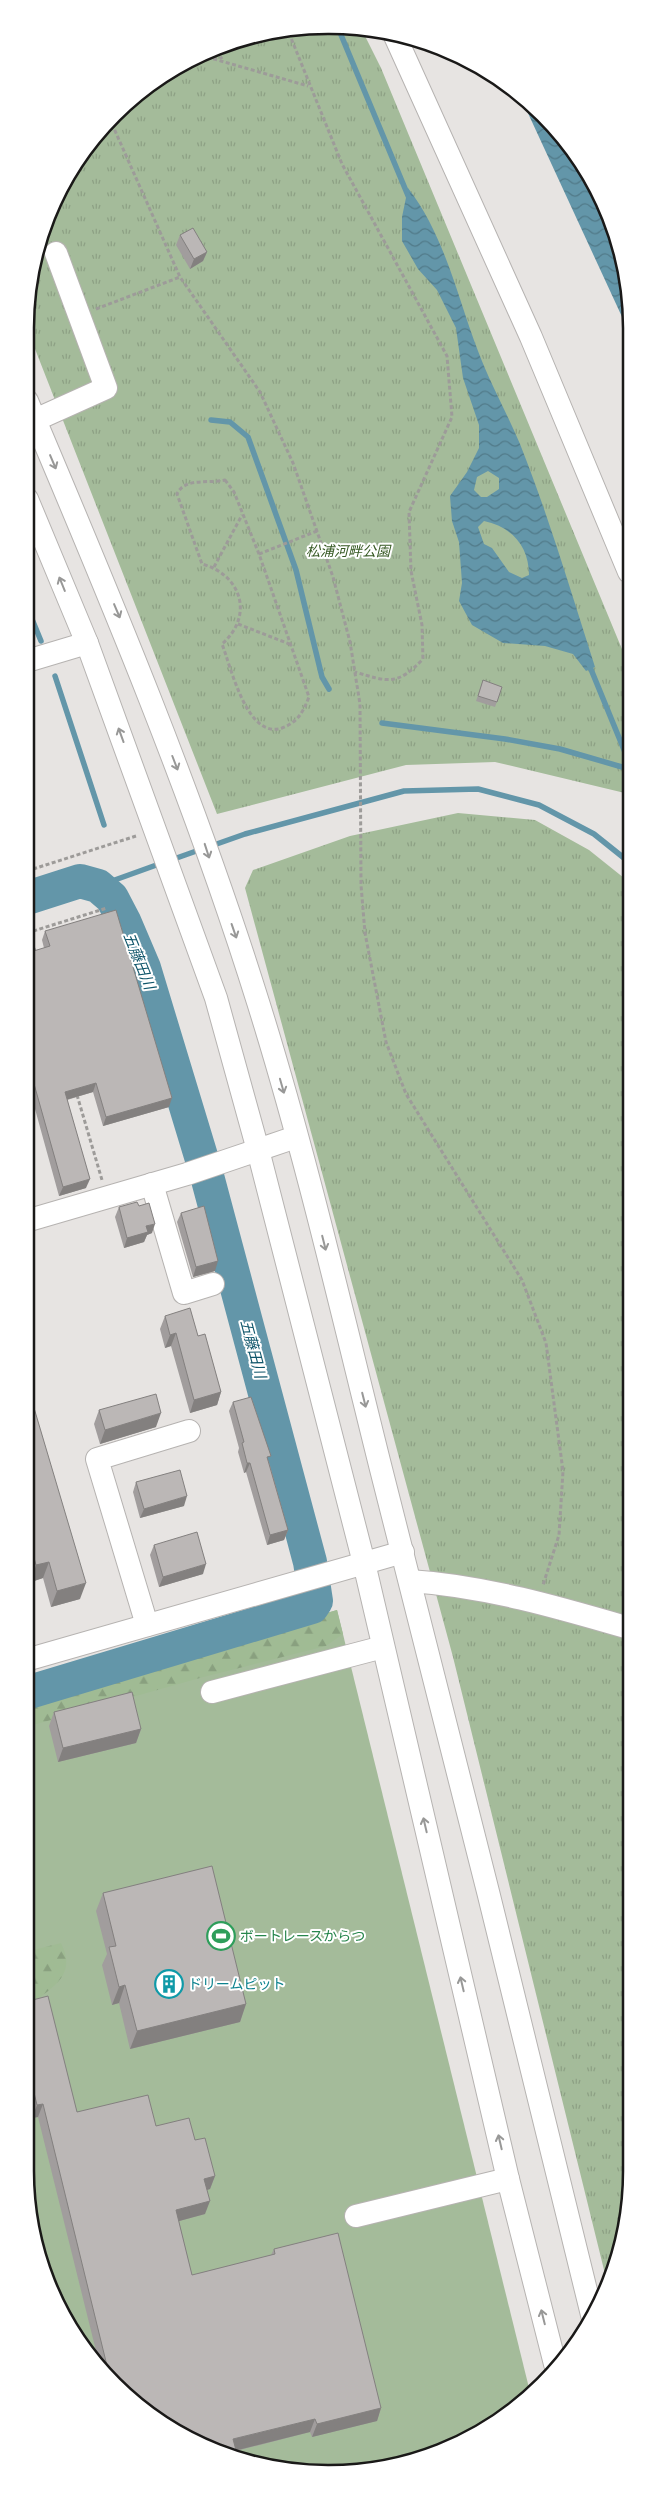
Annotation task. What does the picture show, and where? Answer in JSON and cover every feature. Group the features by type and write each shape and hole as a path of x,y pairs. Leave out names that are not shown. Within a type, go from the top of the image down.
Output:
{"street":[{"path":"398,42 531,337 623,558"},
{"path":"34,409 106,388 56,253"},
{"path":"34,415 123,626 195,816 258,1002 296,1137 403,1552 590,2306"},
{"path":"34,516 87,643 181,897 216,998 258,1150 364,1563 508,2179 554,2360"},
{"path":"34,659 87,643"},
{"path":"34,1219 187,1174 296,1137"},
{"path":"152,1184 184,1293 214,1284"},
{"path":"147,1625 97,1459 189,1431"},
{"path":"34,1658 403,1552"},
{"path":"410,1581 454,1584 537,1602 623,1626"},
{"path":"212,1692 383,1647"},
{"path":"356,2216 508,2179"}],"path":[{"path":"290,36 308,86 342,164 447,356 452,417 409,512 412,571 422,625 423,659 406,676 388,680 355,672"},
{"path":"220,55 222,59"},
{"path":"212,58 222,59 308,86"},
{"path":"113,127 180,277 260,392 293,462 333,577 350,642 360,704 361,886 365,933 386,1042 406,1094 522,1280 546,1343 562,1471 559,1535 537,1602"},
{"path":"79,316 180,277"},
{"path":"225,480 234,492 259,554 309,697 303,714 292,724 278,729 261,726 249,714 222,644 238,624 241,612 238,595 230,579 214,567 202,564 177,494 180,487 188,483 211,484 225,480"},
{"path":"214,567 243,514"},
{"path":"259,554 317,531"},
{"path":"238,624 292,645"},
{"path":"34,869 156,830"},
{"path":"34,931 107,908"},
{"path":"34,948 38,961"},
{"path":"76,1094 107,1197"}],"green space":[{"name":"松浦河畔公園","path":"309,34 365,36 381,68 623,652 623,793 495,762 406,765 217,814 34,346 34,309 39,271 56,216 83,165 120,120 165,83 216,56 271,39"},
{"path":"458,813 535,820 589,850 623,877 623,2190 618,2228 605,2273 453,1657 245,888 253,870 350,836"},
{"name":"ボートレースからつ","path":"337,1610 529,2387 492,2416 476,2426 423,2450 367,2463 309,2465 271,2460 252,2455 234,2450 198,2435 165,2416 149,2404 107,2365 73,2318 49,2265 39,2228 34,2190 34,1699"},
{"path":"337,1610 343,1634 326,1646 200,1678 34,1725 34,1699"},
{"path":"61,1943 66,1964 65,1972 61,1979 34,2002 34,1950"}],"water":[{"path":"527,110 562,149 574,165 593,198 608,234 618,271 623,319"},
{"path":"408,188 432,226 441,246 483,363 531,471 595,667 586,671 573,654 545,646 503,643 472,625 459,601 462,583 459,542 452,521 450,496 467,472 479,448 479,425 463,378 456,328 437,290 418,269 402,241 402,217","holes":["488,471 499,478 499,489 487,497 481,497 474,490 477,477","484,521 503,528 517,539 526,555 529,575 522,578 509,572 492,548 484,544 478,527"]}],"building":[{"path":"193,228 207,252 194,259 180,235"},
{"path":"483,680 502,687 497,702 478,696"},
{"path":"116,910 172,1098 106,1117 96,1083 65,1092 90,1179 63,1187 34,1084 34,951 50,946 45,931"},
{"path":"137,1202 139,1206 149,1203 155,1224 146,1226 148,1232 127,1238 119,1207"},
{"path":"204,1206 218,1261 196,1267 181,1213"},
{"path":"190,1308 198,1336 205,1334 221,1392 194,1400 176,1333 170,1335 165,1316"},
{"path":"156,1394 161,1413 105,1430 99,1410"},
{"path":"251,1397 271,1456 267,1457 288,1530 270,1535 250,1463 247,1463 242,1443 244,1442 233,1402"},
{"path":"34,1408 86,1583 57,1591 49,1562 36,1565 34,1558"},
{"path":"180,1470 187,1496 144,1509 136,1482"},
{"path":"197,1532 206,1564 163,1577 154,1545"},
{"path":"132,1692 141,1729 63,1748 54,1712"},
{"name":"ドリームピット","path":"212,1866 246,2004 137,2031 125,1985 119,1987 109,1947 116,1946 103,1893"},
{"path":"48,1996 77,2112 148,2095 156,2126 189,2118 195,2140 205,2138 215,2176 204,2179 210,2201 176,2210 192,2275 275,2254 274,2249 338,2233 381,2408 317,2424 315,2419 233,2439 236,2451 198,2435 165,2416 134,2392 107,2365 43,2104 37,2105 34,2093 34,2000"}],"waterway":[{"path":"341,34 409,198"},
{"path":"211,420 230,422 248,437 296,570 322,677 329,689"},
{"path":"34,624 41,641"},
{"path":"588,662 623,747"},
{"path":"55,676 104,825"},
{"path":"382,723 505,739 560,749 623,767"},
{"path":"211,846 245,834 404,791 478,789 539,805 594,834 623,857"},
{"path":"171,860 202,849"},
{"path":"98,886 162,863"},
{"name":"五藤田川","path":"34,896 80,881 98,886 112,898 144,968 207,1176 310,1562 316,1601 312,1607 34,1691"}],"place":[{"name":"ボートレースからつ","path":"221,1936"},
{"name":"ドリームピット","path":"169,1984"}]}
